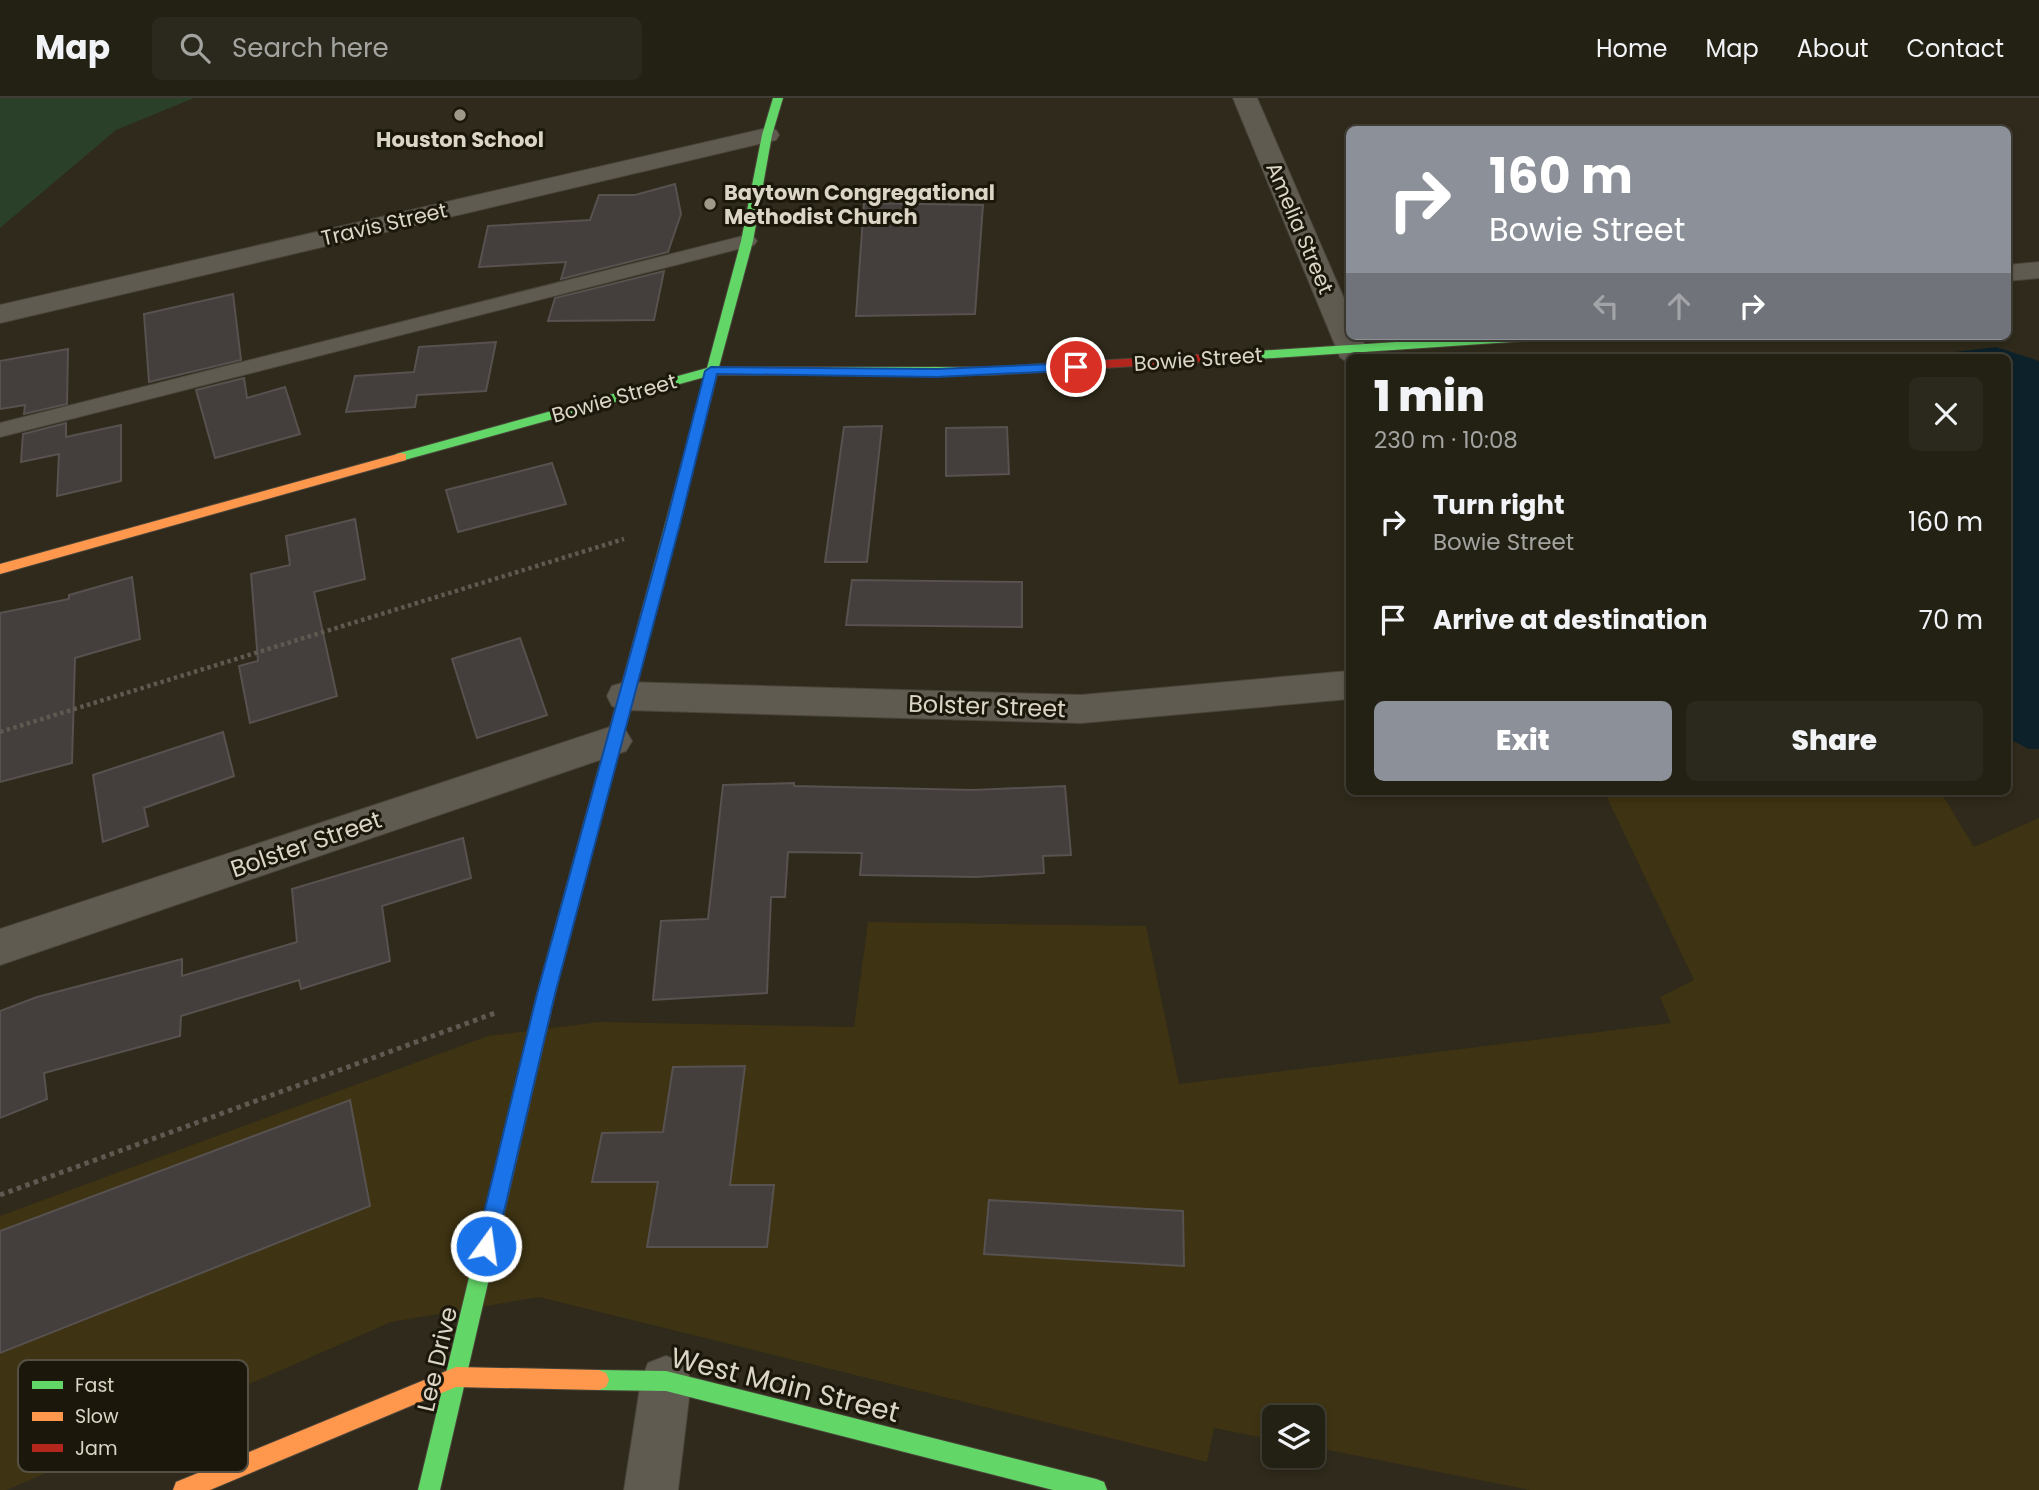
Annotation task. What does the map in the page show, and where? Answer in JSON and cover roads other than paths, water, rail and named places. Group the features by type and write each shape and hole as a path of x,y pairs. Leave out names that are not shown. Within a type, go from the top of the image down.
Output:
{"main road":[{"name":"Lee Drive","path":"429,1490 546,994 747,241 767,135 778,98"},
{"name":"Bowie Street","path":"0,569 711,371 999,371 1353,353 1497,340"},
{"name":"West Main Street","path":"248,1463 456,1377 666,1381 1096,1490"},
{"name":"West Main Street","path":"184,1490 227,1472"}],"street":[{"name":"Amelia Street","path":"1245,98 1346,336"},
{"name":"Travis Street","path":"0,314 767,135"},
{"path":"2011,273 2039,270"},
{"name":"Bolster Street","path":"625,696 1081,709 1346,685"},
{"name":"Bolster Street","path":"0,947 613,741"},
{"path":"651,1490 666,1381"}],"lane":[{"path":"0,429 747,241"}],"water":[{"path":"1996,347 2039,361 2039,749 2029,749 2011,740 2011,354 1938,354"}],"place":[{"name":"Houston School","path":"460,115"},
{"name":"Baytown Congregational Methodist Church","path":"710,204"}]}
